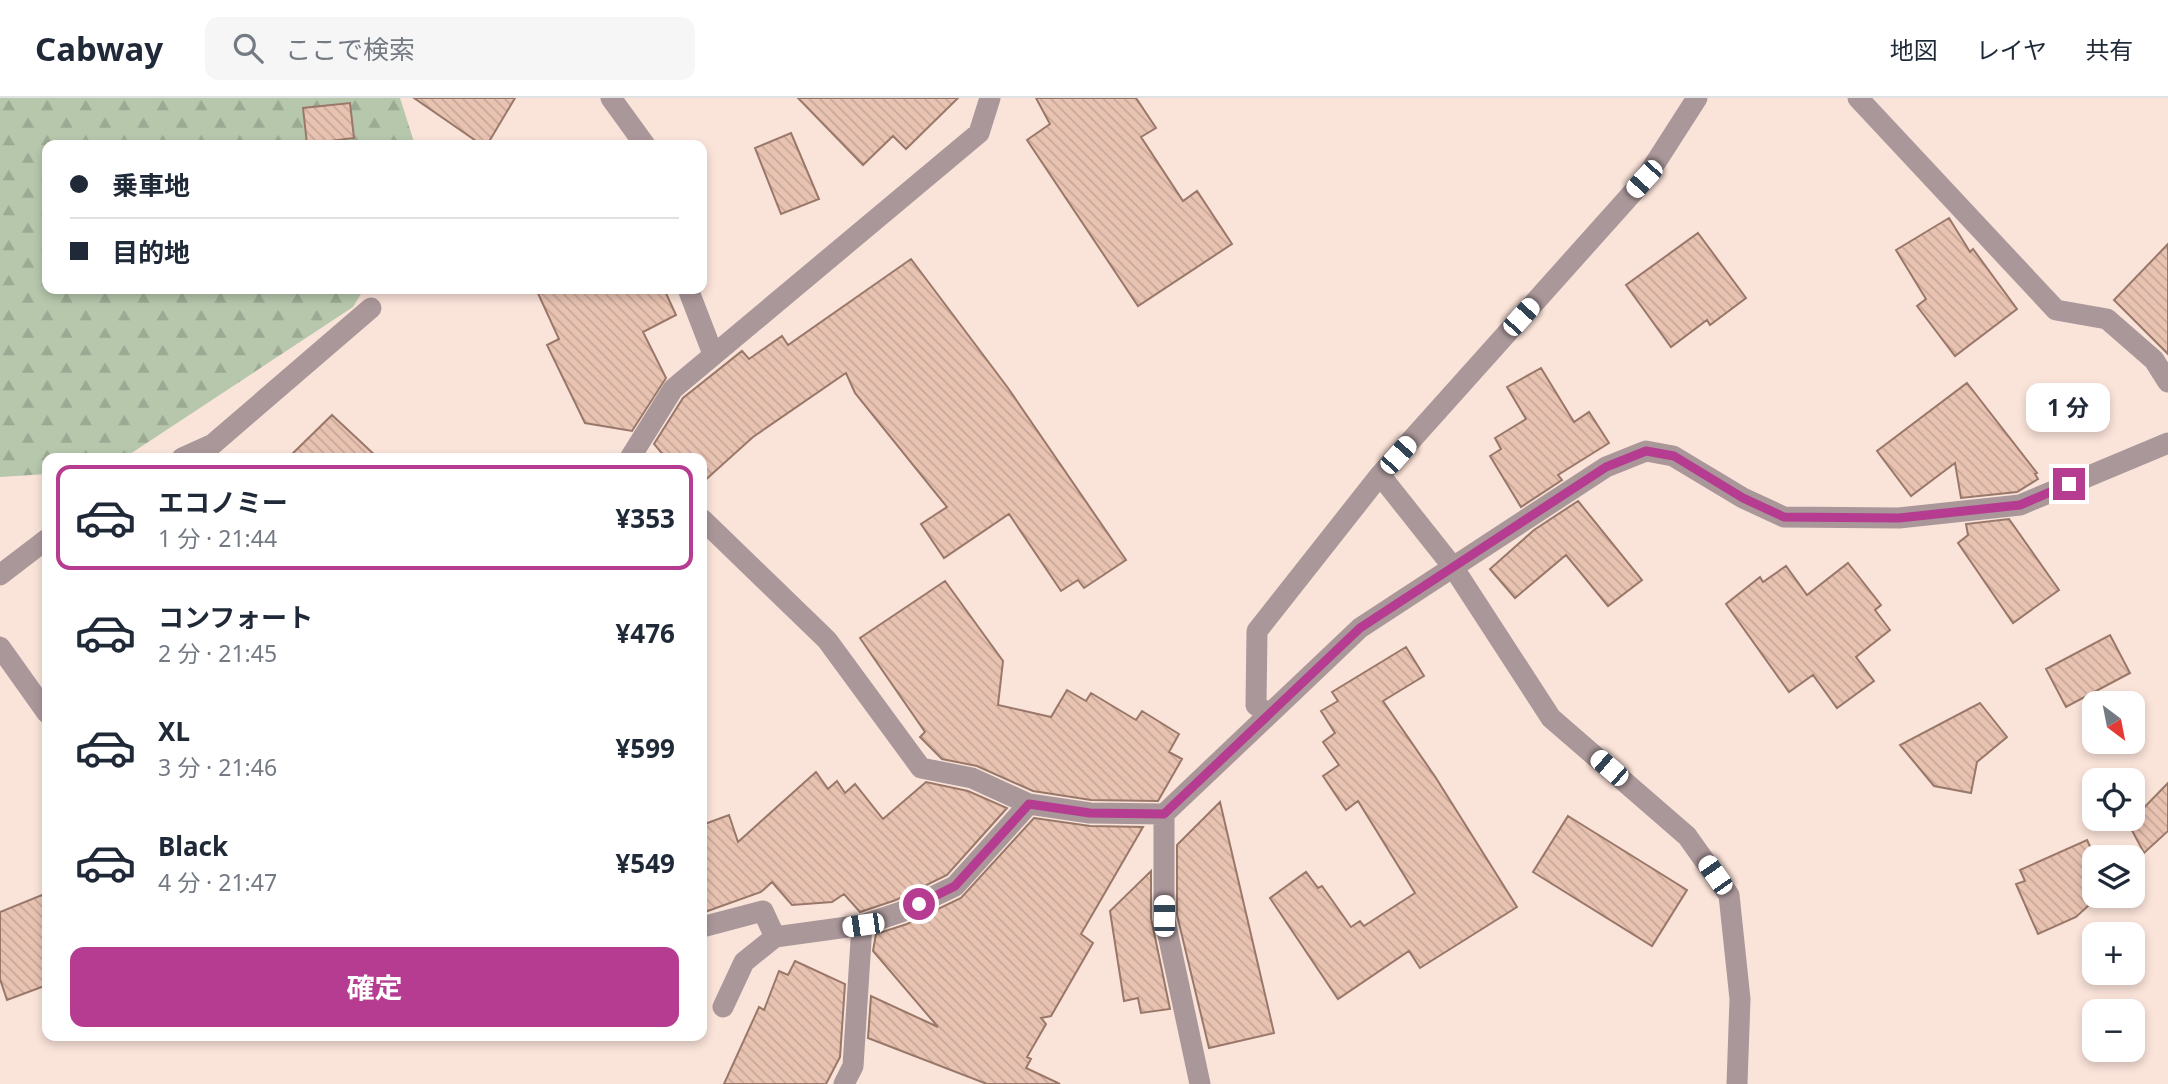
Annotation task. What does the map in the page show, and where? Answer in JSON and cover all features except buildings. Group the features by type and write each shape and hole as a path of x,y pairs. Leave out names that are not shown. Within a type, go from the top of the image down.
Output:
{"street":[{"path":"611,98 641,140"},
{"path":"637,453 673,389 979,133 989,98"},
{"path":"1268,715 1256,705 1257,631 1380,475 1644,179 1697,98"},
{"path":"1858,98 2056,310 2107,319 2154,360 2168,382"},
{"path":"690,294 713,354"},
{"path":"193,453 213,444 371,308"},
{"path":"707,524 827,640 921,768 972,778 1029,804 1090,813 1164,814 1360,628 1606,467 1646,451 1674,456 1743,498 1784,517 1899,518 2020,505 2168,443"},
{"path":"1380,475 1453,567 1550,718 1687,836 1729,895 1740,999 1737,1084"},
{"path":"0,575 42,543"},
{"path":"0,647 42,706"},
{"path":"723,1007 744,962 775,937 863,925 901,912 955,886 1029,804"},
{"path":"1164,814 1164,916 1188,1040 1200,1084"},
{"path":"707,926 763,911 775,937"},
{"path":"844,1084 853,1066 863,925"}],"green space":[{"path":"0,98 400,98 413,140 42,140 42,294 361,294 353,307 132,453 42,453 42,474 0,477"}],"route":[{"path":"919,904 955,886 1029,804 1090,813 1164,814 1360,628 1606,467 1646,451 1674,456 1743,498 1784,517 1899,518 2020,505 2069,484"}]}
